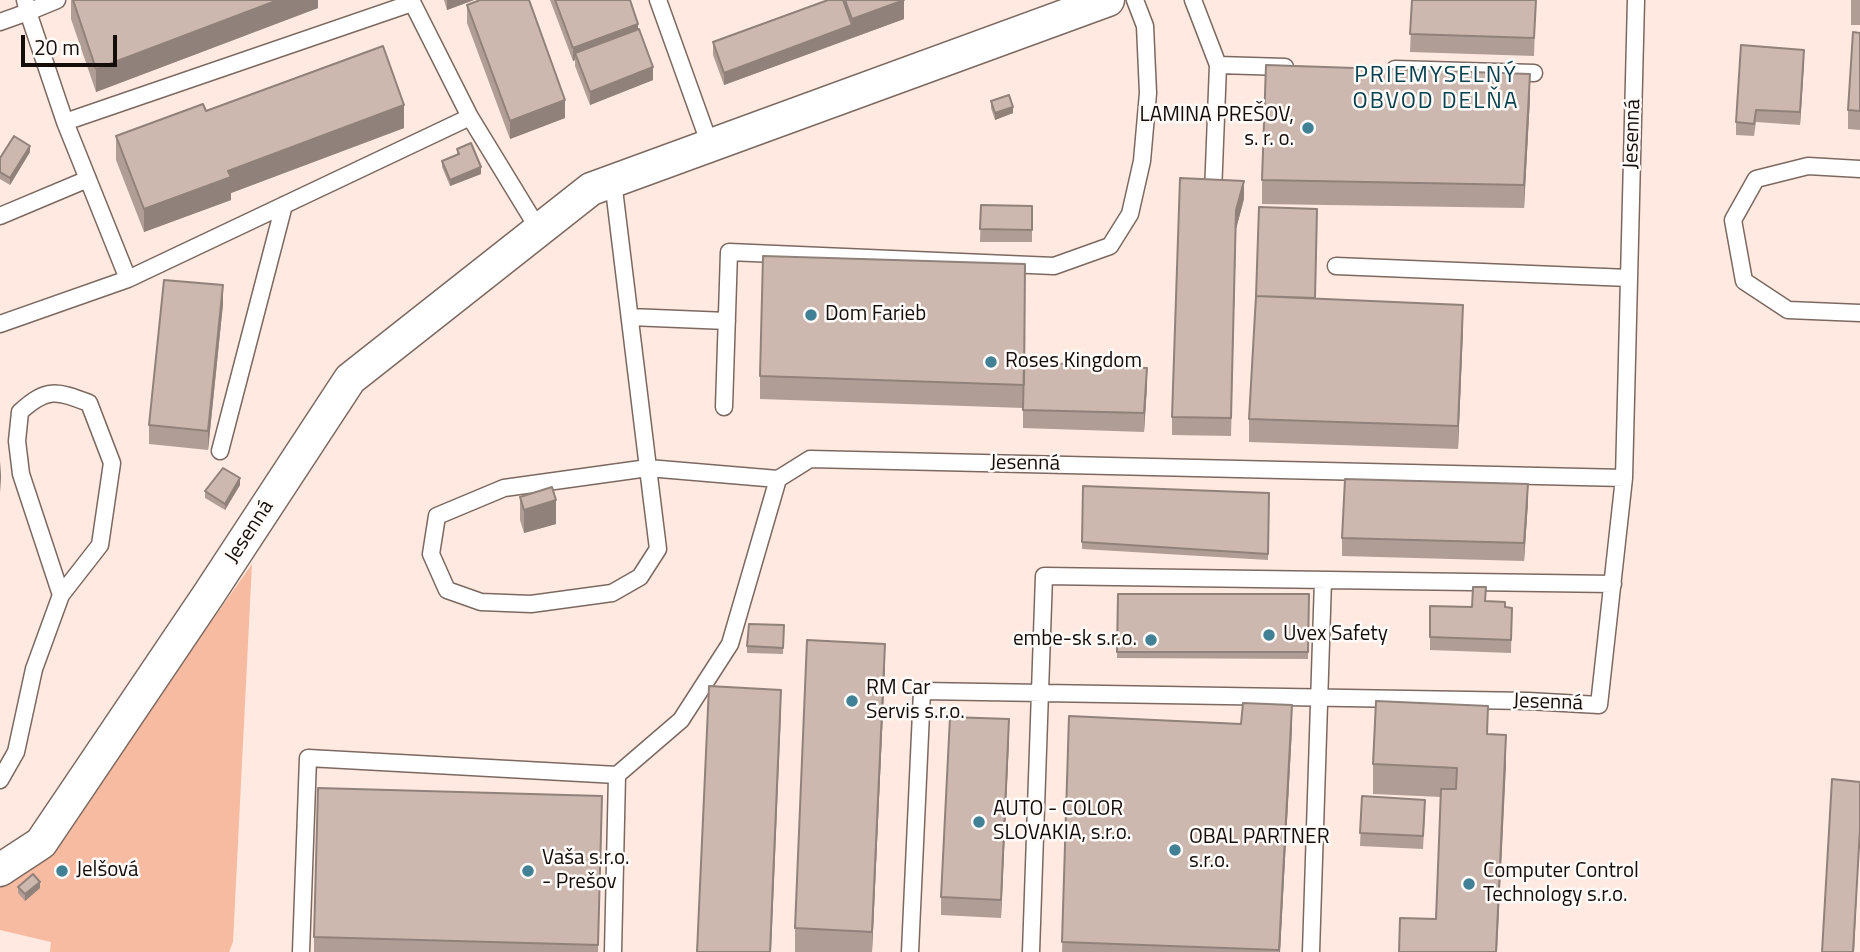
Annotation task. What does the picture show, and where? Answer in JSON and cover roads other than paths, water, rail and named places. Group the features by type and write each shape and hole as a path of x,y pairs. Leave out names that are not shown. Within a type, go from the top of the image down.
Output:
{"street":[{"name":"Jesenná","path":"0,870 41,843 350,379 591,189 1108,0"}],"lane":[{"path":"0,22 26,6 57,0"},
{"path":"657,0 710,145"},
{"path":"724,407 729,252 1054,266 1110,246 1129,214 1142,161 1148,93 1145,26 1135,0"},
{"path":"1194,0 1218,65 1213,192"},
{"name":"Jesenná","path":"911,952 922,691 1599,705 1624,478 1636,0"},
{"path":"65,122 412,1 470,117 539,230"},
{"path":"26,6 65,122 128,279"},
{"path":"1218,65 1306,67"},
{"path":"1373,69 1534,73"},
{"path":"0,324 128,279 470,117"},
{"path":"1860,169 1808,166 1756,179 1733,220 1744,281 1788,310 1860,313"},
{"path":"0,216 88,179"},
{"path":"301,952 308,758 617,775 681,720 730,644 778,480 648,468 504,488 438,516 430,554 447,590 481,602 531,604 612,593 640,578 658,549 648,468 614,181"},
{"path":"220,451 284,205"},
{"path":"1336,266 1629,278"},
{"path":"630,317 727,321"},
{"path":"0,780 16,752 34,669 61,595 100,545 111,463 89,403 59,392 35,398 20,412 17,441 21,474 61,595"},
{"path":"0,441 17,441"},
{"name":"Jesenná","path":"778,480 810,459 1624,478"},
{"path":"1031,952 1044,576 1613,584"},
{"path":"1311,952 1323,580"},
{"path":"613,952 617,775"}],"place":[{"name":"LAMINA PREŠOV, s. r. o.","path":"1308,128"},
{"name":"Dom Farieb","path":"811,315"},
{"name":"Roses Kingdom","path":"991,362"},
{"name":"Uvex Safety","path":"1269,635"},
{"name":"embe-sk s.r.o.","path":"1151,640"},
{"name":"RM Car Servis s.r.o.","path":"852,701"},
{"name":"AUTO - COLOR SLOVAKIA, s.r.o.","path":"979,822"},
{"name":"OBAL PARTNER s.r.o.","path":"1175,850"},
{"name":"Jelšová","path":"62,871"},
{"name":"Vaša s.r.o. - Prešov","path":"528,871"},
{"name":"Computer Control Technology s.r.o.","path":"1469,884"}],"district":[{"name":"PRIEMYSELNÝ OBVOD DELŇA","path":"1436,89"}]}
